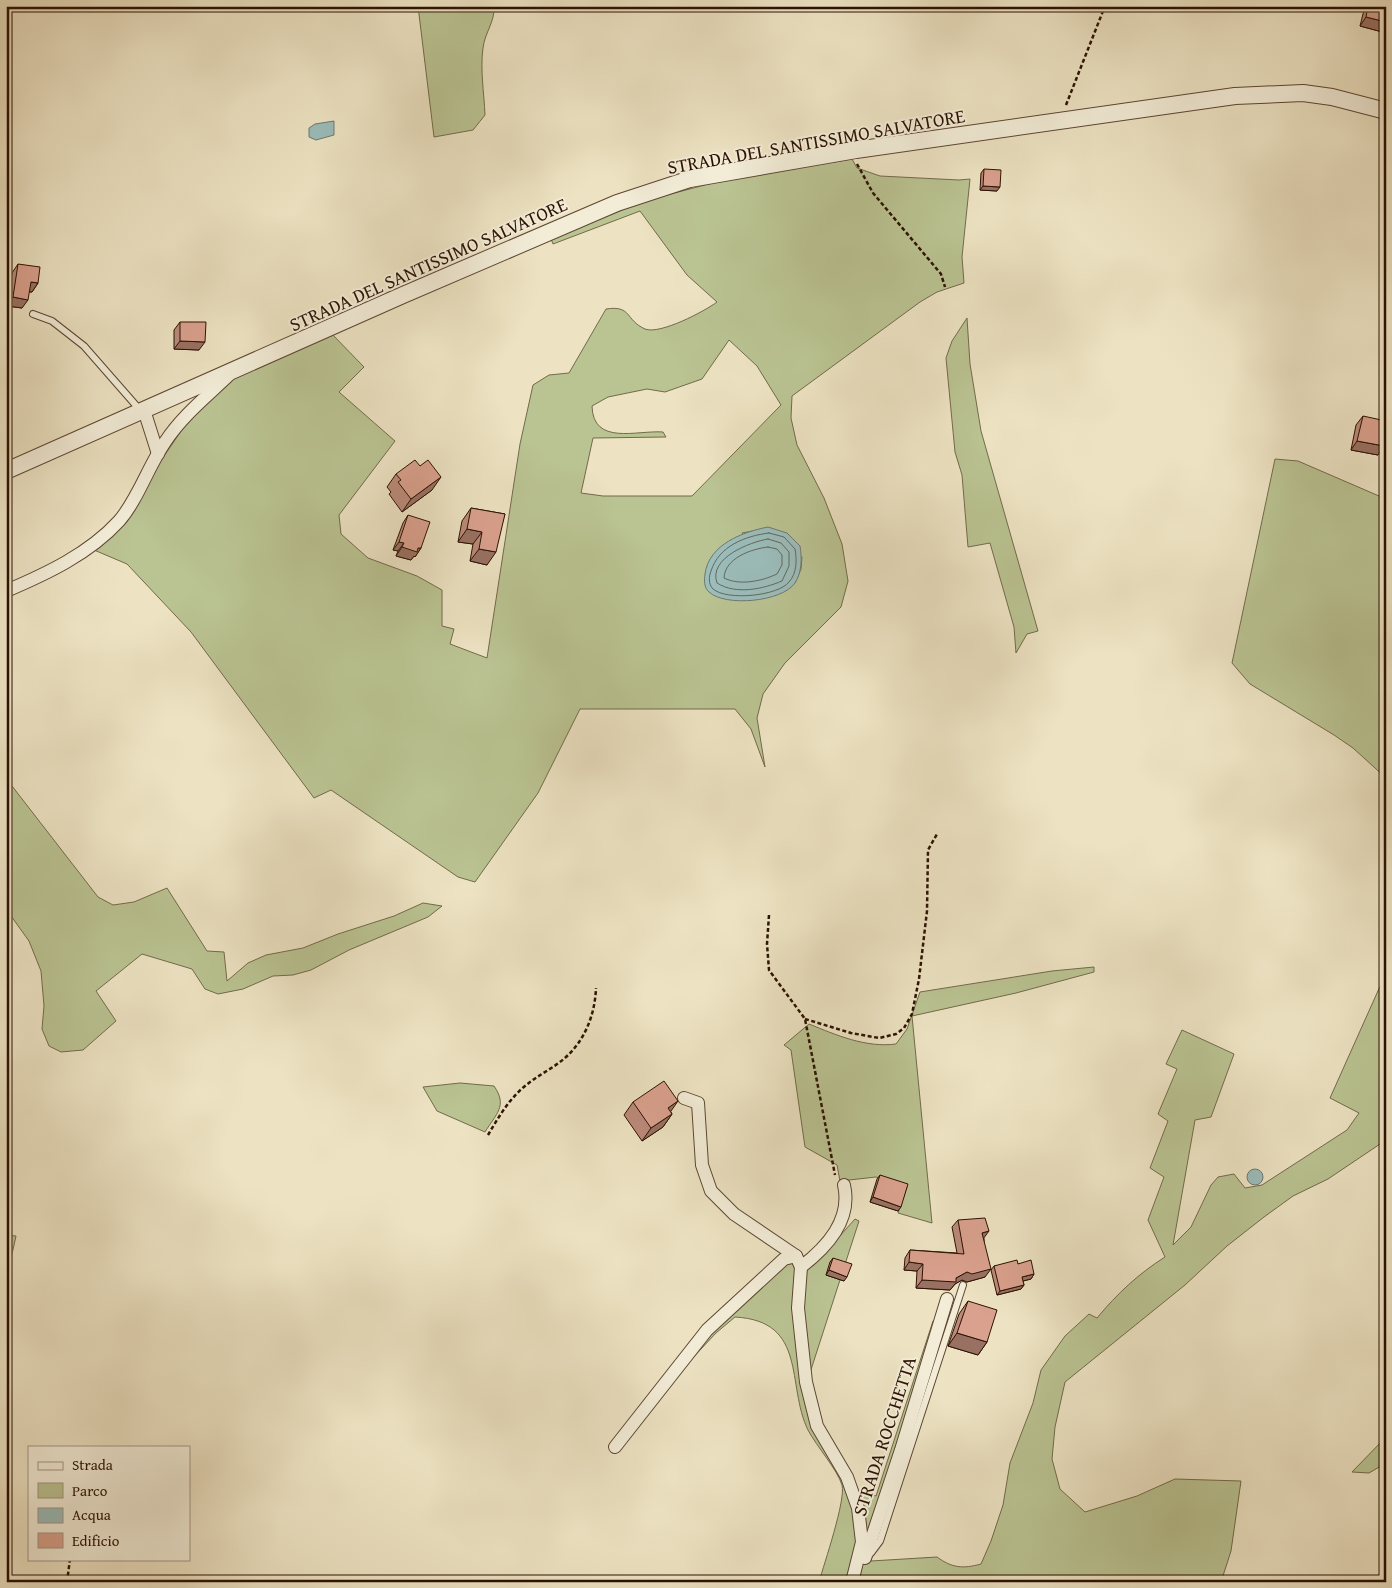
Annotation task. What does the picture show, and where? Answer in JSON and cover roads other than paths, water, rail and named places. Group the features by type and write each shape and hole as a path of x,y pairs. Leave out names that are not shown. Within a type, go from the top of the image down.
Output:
{"street":[{"name":"STRADA DEL SANTISSIMO SALVATORE","path":"6,471 403,295 617,203 690,180 856,150 1235,96 1303,93 1332,97 1386,111"},
{"path":"6,591 66,562 99,540 120,519 158,454 182,420 232,372"},
{"path":"143,410 158,454"},
{"path":"684,1098 698,1103 702,1165 711,1191 734,1214 799,1261"},
{"path":"615,1447 707,1330 784,1259 799,1261 819,1254 836,1233 846,1204 844,1186"},
{"path":"799,1261 798,1308 806,1382 817,1426 847,1476 858,1508 862,1542 852,1582"},
{"name":"STRADA ROCCHETTA","path":"852,1582 863,1564 901,1450 947,1299"}],"lane":[{"path":"33,314 52,321 84,346 143,410"},
{"path":"863,1564 880,1541 963,1285"}],"water":[{"path":"334,121 334,135 316,140 309,137 309,128 315,124"},
{"path":"768,527 787,533 800,546 801,565 795,583 778,595 753,600 727,600 709,592 705,586 705,576 708,564 720,547 738,536"},
{"path":"1255,1169 1261,1171 1263,1177 1261,1183 1255,1185 1249,1183 1247,1177 1249,1171"}]}
